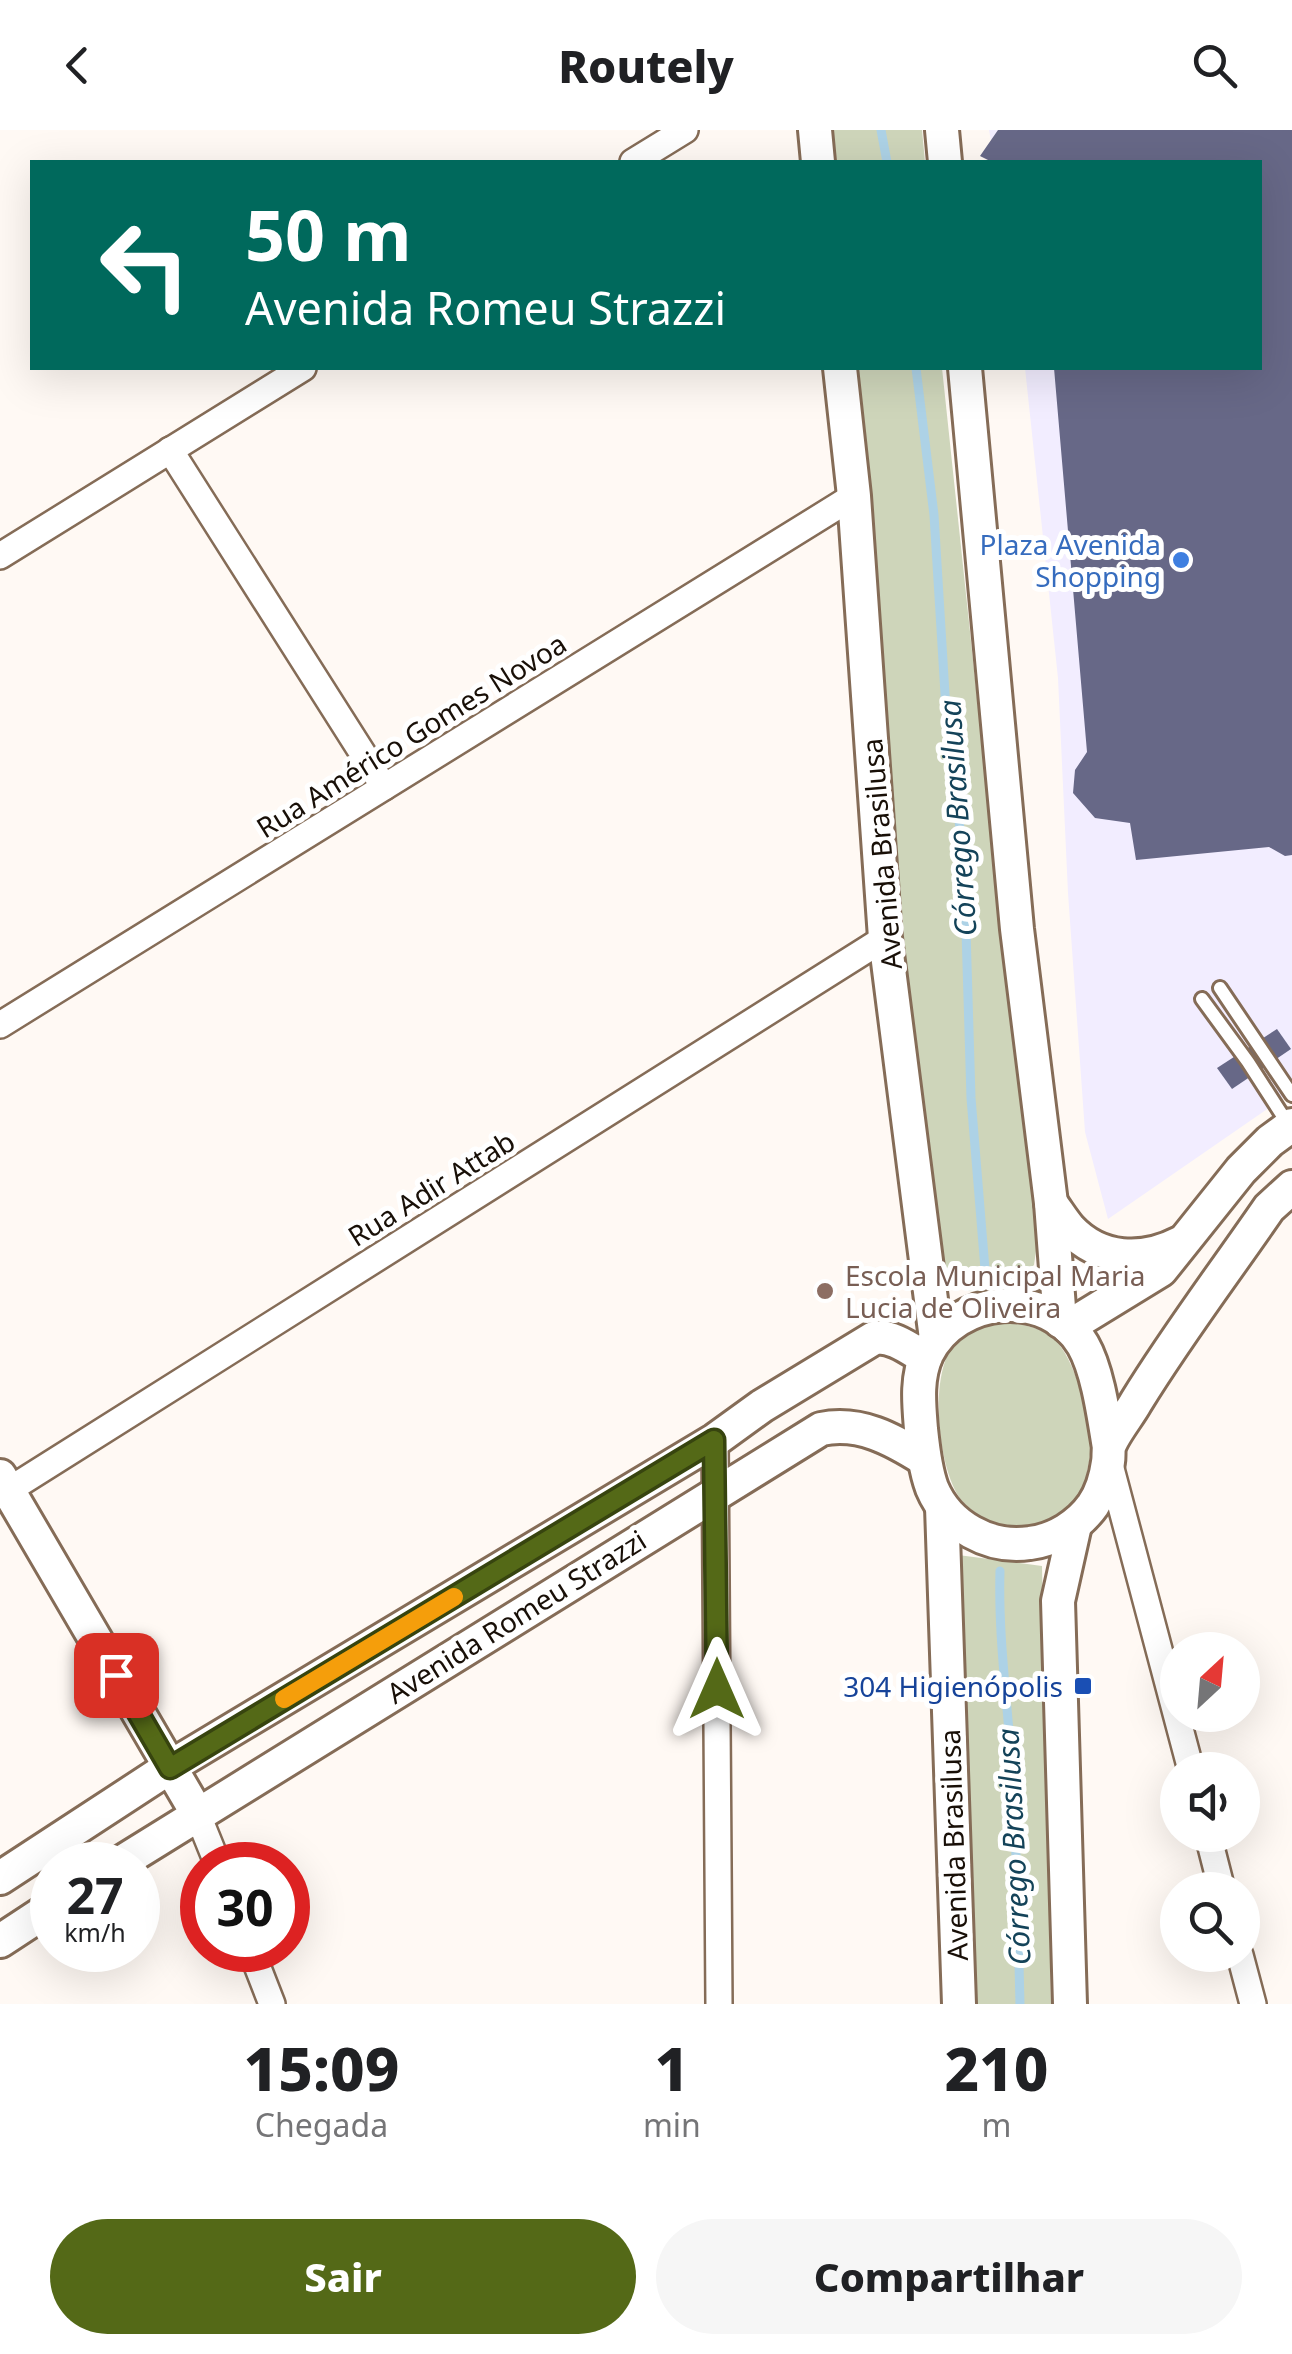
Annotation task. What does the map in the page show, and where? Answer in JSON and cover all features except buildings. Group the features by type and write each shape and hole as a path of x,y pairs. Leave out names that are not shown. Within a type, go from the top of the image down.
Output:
{"main road":[{"path":"815,130 818,160"},
{"path":"942,130 946,160"},
{"name":"Avenida Brasilusa","path":"840,370 854,496 886,938 931,1348"},
{"path":"965,370 1017,929 1064,1324"},
{"path":"1064,1324 1161,1270 1241,1170 1291,1116"},
{"path":"1109,1454 1100,1399 1086,1350 1064,1324 1046,1313 1028,1307 974,1310 959,1318 931,1348 919,1380 924,1459 942,1507 973,1533 993,1541 1010,1544 1042,1540 1074,1525 1095,1502 1109,1454 1146,1386 1269,1208 1292,1187"},
{"path":"1051,1202 1070,1229 1089,1245 1112,1255 1162,1253 1184,1241"},
{"name":"Avenida Romeu Strazzi","path":"0,1878 170,1768 714,1440 874,1338 882,1336 931,1348"},
{"name":"Avenida Romeu Strazzi","path":"152,1842 821,1429 840,1425 859,1428 898,1442 924,1459"},
{"path":"5,1483 197,1813"},
{"name":"Avenida Brasilusa","path":"942,1507 959,2004"},
{"path":"1070,2004 1058,1602 1074,1525"},
{"path":"0,1940 30,1921"}],"street":[{"path":"635,160 685,130"},
{"path":"0,556 300,370"},
{"path":"170,450 384,788"},
{"name":"Rua Américo Gomes Novoa","path":"0,1025 854,496"},
{"name":"Rua Adir Attab","path":"5,1483 886,938"},
{"path":"714,1440 719,2004"},
{"path":"1109,1454 1185,1752"},
{"path":"197,1813 209,1842"},
{"path":"260,1972 272,2004"},
{"path":"1245,1972 1253,2004"}],"lane":[{"path":"1220,988 1291,1116"},
{"path":"1202,999 1291,1116"}],"shaded area":[{"name":"Plaza Avenida Shopping","path":"989,130 1292,130 1292,1092 1108,1219 1085,1132 1058,678 1025,370 1262,370 1262,160 995,160"}],"green space":[{"path":"831,130 922,130 925,160 835,160"},
{"path":"858,370 942,370 997,886 1039,1230 1034,1265 998,1292 967,1291 942,1272 925,1172"},
{"path":"998,1322 1035,1328 1055,1340 1077,1380 1089,1433 1086,1479 1074,1501 1061,1514 1028,1526 993,1522 963,1502 954,1489 942,1449 939,1403 945,1362 962,1338"},
{"path":"958,1555 1042,1566 1051,2004 973,2004"}],"waterway":[{"name":"Córrego Brasilusa","path":"881,130 887,160"},
{"name":"Córrego Brasilusa","path":"916,370 934,515 946,710 964,863 971,1098 985,1269"},
{"name":"Córrego Brasilusa","path":"1000,1571 1015,1830 1020,2004"}],"slow traffic":[{"path":"284,1699 454,1597"}],"place":[{"name":"Plaza Avenida Shopping","path":"1181,560"},
{"name":"Escola Municipal Maria Lucia de Oliveira","path":"825,1291"},
{"name":"304 Higienópolis","path":"1083,1686"}],"route":[{"path":"116,1675 170,1768 714,1440 717,1689"}]}
